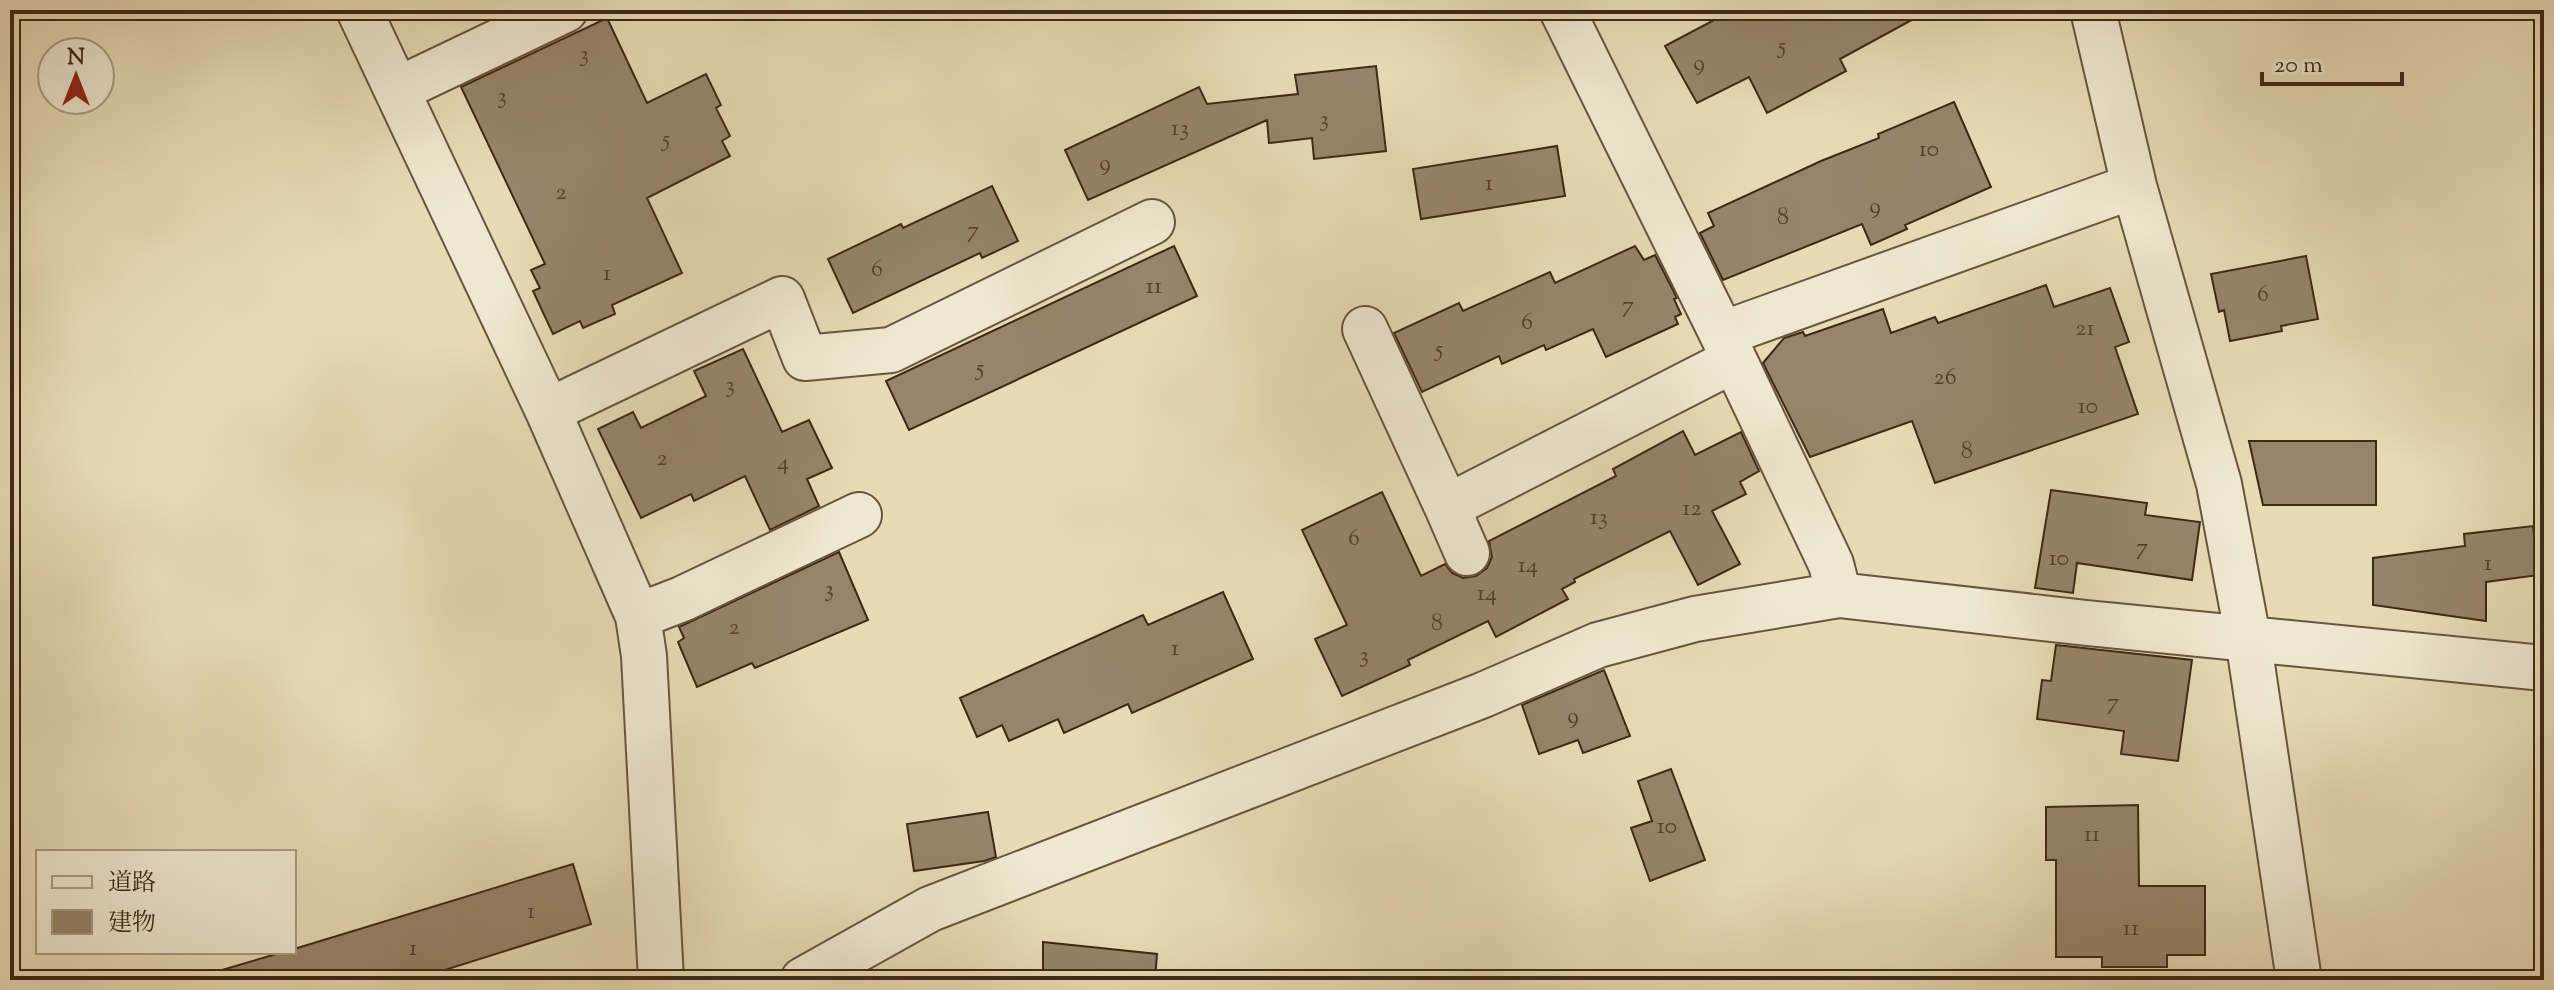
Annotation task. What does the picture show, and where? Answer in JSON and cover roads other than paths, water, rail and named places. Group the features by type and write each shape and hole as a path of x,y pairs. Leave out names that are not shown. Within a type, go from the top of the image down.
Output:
{"street":[{"path":"359,10 548,411 638,616 644,656 661,980"},
{"path":"397,90 565,10"},
{"path":"1562,10 1831,564 1839,595"},
{"path":"2093,10 2134,186 2219,484 2248,638 2299,980"},
{"path":"1447,507 1728,347 2134,186"},
{"path":"548,411 782,299 805,358 891,350 1152,222"},
{"path":"1365,329 1467,553"},
{"path":"638,616 682,599 859,515"},
{"path":"803,980 930,909 1483,695 1598,645 1695,619 1839,595 2544,668"}]}
